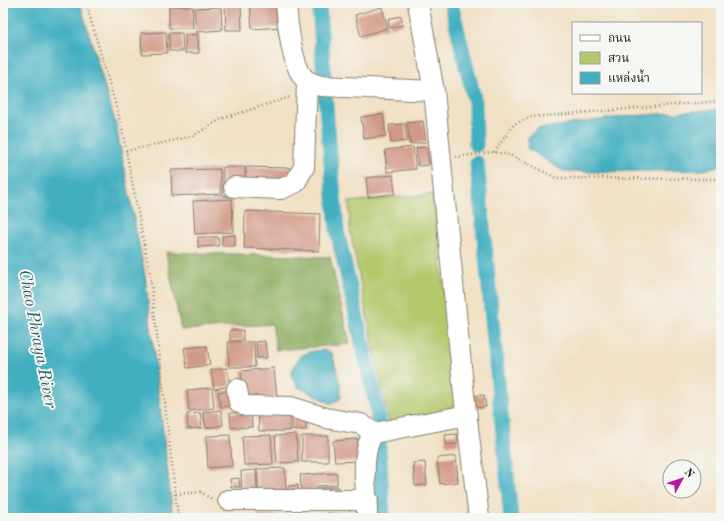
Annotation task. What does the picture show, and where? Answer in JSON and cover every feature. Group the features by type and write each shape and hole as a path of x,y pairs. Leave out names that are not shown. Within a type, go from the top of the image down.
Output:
{"street":[{"path":"286,3 287,25 290,40 300,73 307,81 321,86 434,91"},
{"path":"418,3 434,91 464,395 479,518"},
{"path":"234,187 281,190 295,183 304,167 307,81"},
{"path":"237,389 239,402 246,406 291,407 326,418 361,424 374,433"},
{"path":"228,500 367,509 365,465 369,440 374,433 467,415"}],"path":[{"path":"86,3 121,124 150,274 178,518"},
{"path":"126,151 193,136 221,119 289,99 307,81"},
{"path":"494,152 514,124 532,117 721,101"},
{"path":"441,159 494,152 510,155 556,178 721,179"},
{"path":"176,494 201,492 212,500 228,500"}],"green space":[{"path":"433,194 458,410 389,424 350,231 349,202"},
{"path":"166,252 330,257 350,344 276,350 272,324 181,330"}],"water":[{"name":"Chao Phraya River","path":"3,3 80,3 116,125 145,275 173,518 3,518"},
{"path":"721,109 721,165 704,170 598,172 563,171 527,148 528,137 537,129 620,117"},
{"path":"326,350 332,353 340,383 341,398 332,404 298,387 291,376 296,363 302,355 312,351"}],"building":[{"path":"250,3 280,3 282,27 252,29"},
{"path":"225,5 241,5 242,30 226,30"},
{"path":"169,6 192,6 193,28 169,28"},
{"path":"221,7 222,30 196,32 194,8"},
{"path":"382,7 388,28 361,36 355,15"},
{"path":"401,16 403,25 390,28 388,19"},
{"path":"166,32 167,53 142,54 141,33"},
{"path":"169,33 182,33 183,51 169,51"},
{"path":"198,34 199,53 185,53 185,35"},
{"path":"383,114 386,136 364,139 361,117"},
{"path":"423,121 426,142 410,144 407,123"},
{"path":"405,124 407,141 391,143 389,125"},
{"path":"413,147 416,169 387,172 385,150"},
{"path":"427,147 429,165 418,166 416,148"},
{"path":"223,167 245,167 245,178 233,196 223,196"},
{"path":"246,167 291,168 292,183 246,182"},
{"path":"220,169 221,194 172,196 171,170"},
{"path":"393,175 395,194 368,197 366,178"},
{"path":"232,199 233,232 195,234 193,201"},
{"path":"245,211 320,214 319,251 244,248"},
{"path":"235,235 235,246 222,246 222,236"},
{"path":"198,237 218,237 219,246 198,247"},
{"path":"230,330 243,330 243,340 230,341"},
{"path":"265,341 267,358 257,358 256,342"},
{"path":"228,342 254,342 255,367 229,367"},
{"path":"207,346 210,365 187,368 184,348"},
{"path":"227,368 230,386 214,389 211,370"},
{"path":"274,368 277,397 244,401 241,371"},
{"path":"212,388 214,408 189,411 187,390"},
{"path":"232,390 234,405 221,407 218,392"},
{"path":"484,395 486,407 473,408 472,396"},
{"path":"221,410 223,425 206,428 203,412"},
{"path":"251,412 252,427 231,428 230,413"},
{"path":"200,413 202,428 188,429 187,414"},
{"path":"290,413 290,431 259,431 258,414"},
{"path":"292,417 306,417 306,430 292,430"},
{"path":"296,434 298,462 277,463 275,436"},
{"path":"457,434 458,444 446,445 445,435"},
{"path":"230,435 232,466 208,468 206,436"},
{"path":"271,435 273,464 244,465 242,436"},
{"path":"302,436 328,436 328,462 302,462"},
{"path":"358,439 360,461 335,462 333,441"},
{"path":"456,456 458,482 440,484 437,458"},
{"path":"425,462 427,485 415,486 413,463"},
{"path":"285,468 286,496 259,497 257,469"},
{"path":"256,470 257,491 242,492 241,471"},
{"path":"337,473 337,485 317,486 317,496 302,496 300,475"},
{"path":"239,478 240,487 231,487 230,479"},
{"path":"298,485 299,496 289,497 288,486"},
{"path":"339,487 339,498 320,499 319,488"},
{"path":"327,513 349,515 349,518 326,518"},
{"path":"259,515 292,516 292,518 259,518"},
{"path":"231,516 231,518 209,518 209,517"}],"waterway":[{"path":"319,3 324,78"},
{"path":"451,3 475,102 476,145"},
{"path":"325,95 337,230 377,408 378,422"},
{"path":"477,163 511,518"},
{"path":"379,444 383,518"}]}
